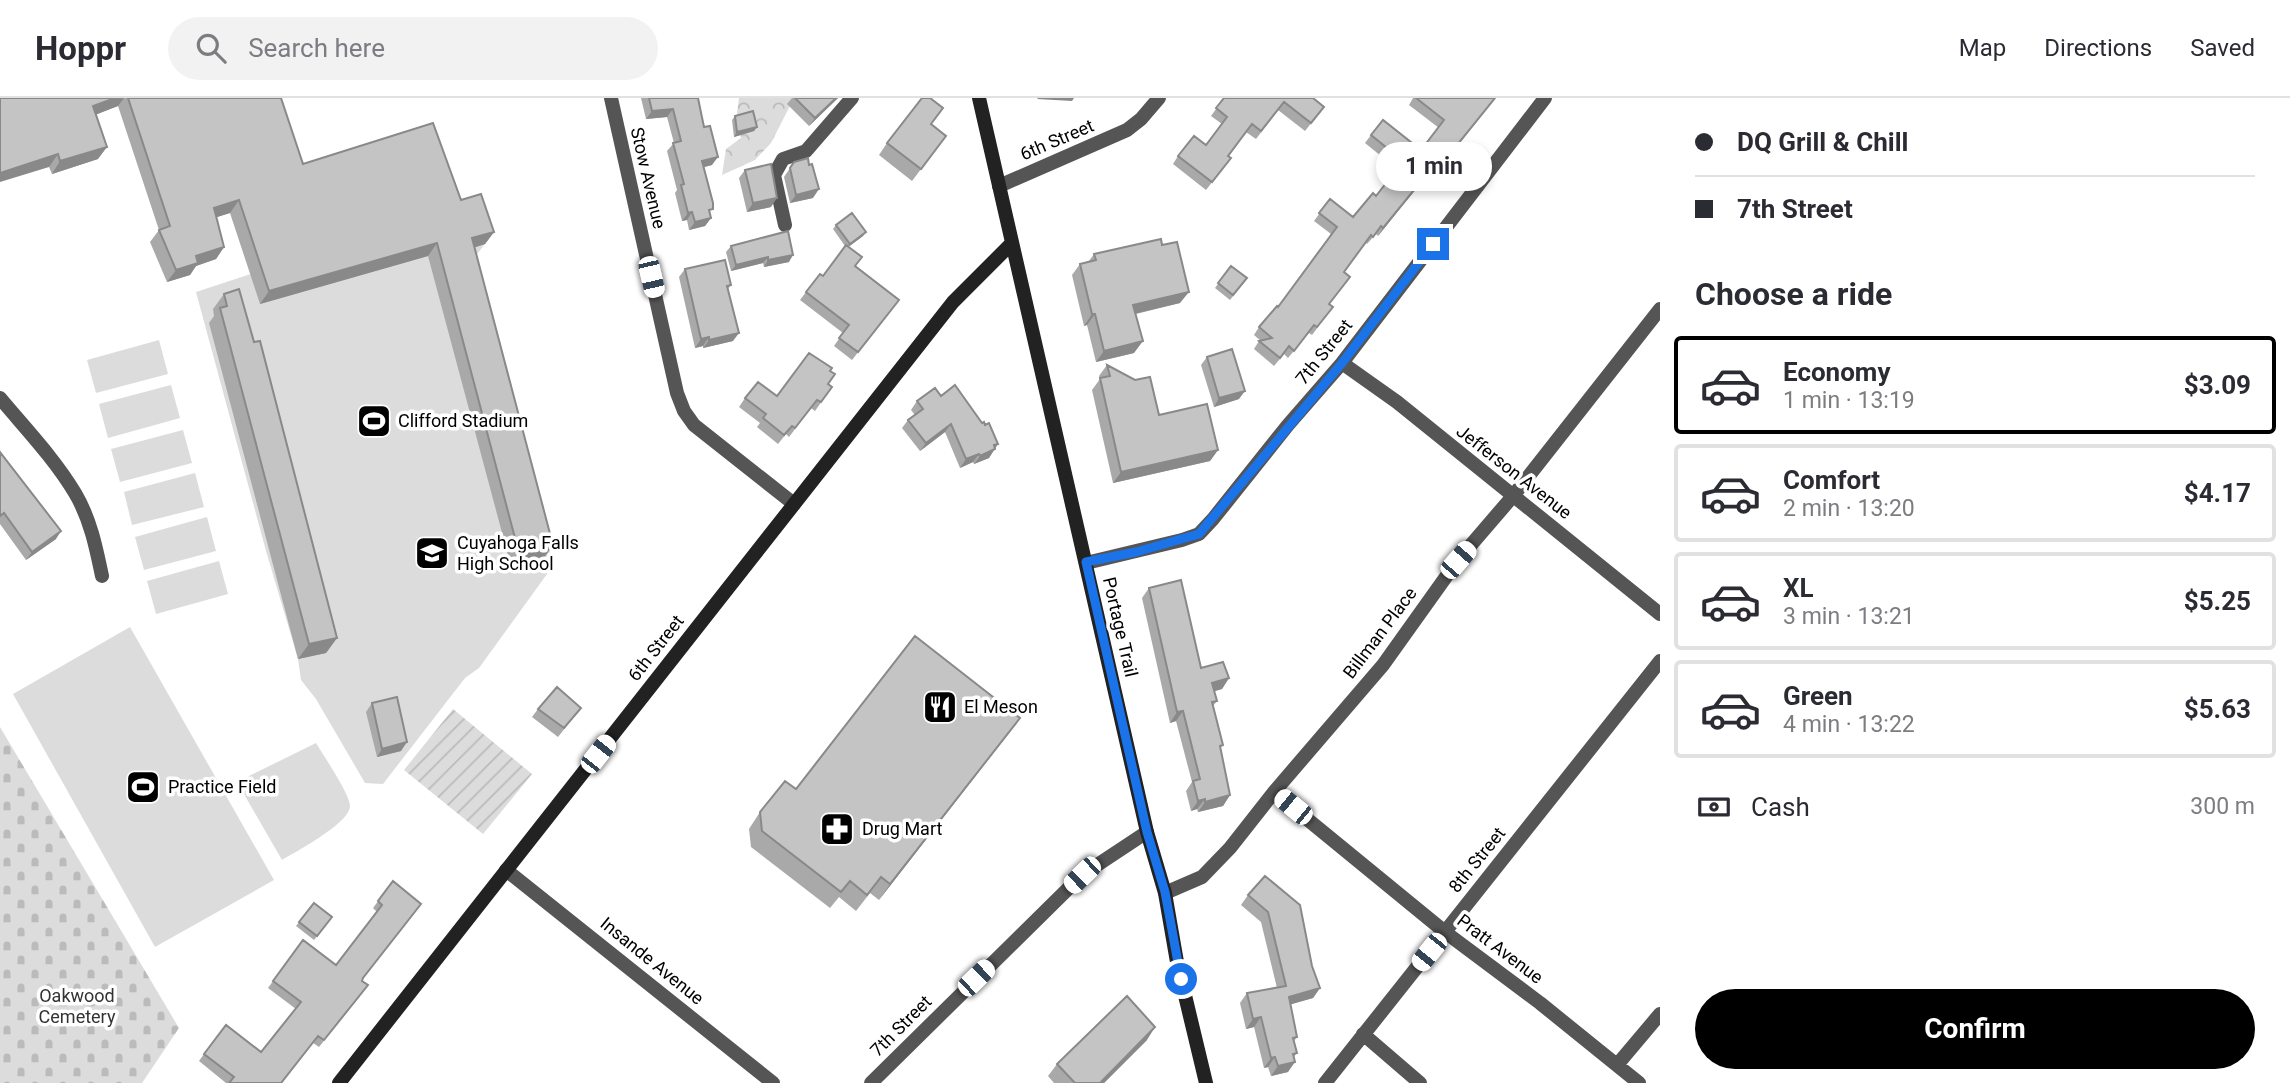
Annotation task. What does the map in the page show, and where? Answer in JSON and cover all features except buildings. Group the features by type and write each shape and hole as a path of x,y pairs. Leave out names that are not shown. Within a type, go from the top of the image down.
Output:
{"street":[{"name":"Stow Avenue","path":"611,98 677,393 684,411 694,425 794,504"},
{"path":"785,225 774,175 783,159 806,151 852,98"},
{"name":"Portage Trail","path":"979,98 1147,832 1165,892 1177,962 1206,1083"},
{"name":"6th Street","path":"999,186 1127,130 1159,98"},
{"name":"7th Street","path":"1086,562 1136,552 1199,534 1342,363 1544,99"},
{"name":"6th Street","path":"339,1083 953,302 1012,243"},
{"name":"Billman Place","path":"1165,892 1202,877 1230,848 1274,792 1383,665 1458,560 1513,496 1660,309"},
{"name":"Jefferson Avenue","path":"1342,363 1397,402 1660,614"},
{"path":"0,398 59,470 75,494 94,537 102,576"},
{"name":"8th Street","path":"1325,1083 1660,661"},
{"name":"Pratt Avenue","path":"1274,792 1445,932 1540,1003 1639,1083"},
{"name":"7th Street","path":"871,1083 1082,875 1147,832"},
{"name":"Insande Avenue","path":"506,870 773,1083"},
{"path":"1617,1065 1660,1014"},
{"path":"1363,1034 1420,1083"}],"green space":[{"path":"739,98 794,98 771,143 755,160 722,175 726,149 741,138 737,113"},
{"name":"Clifford Stadium","path":"471,202 485,244 474,258 552,559 547,574 479,668 465,678 383,784 365,783 316,699 301,680 298,659 196,292"},
{"path":"159,340 168,374 96,393 87,360"},
{"path":"171,385 180,418 108,438 99,404"},
{"path":"183,430 192,463 120,482 111,449"},
{"path":"195,473 204,507 132,525 124,492"},
{"path":"207,517 216,551 144,570 135,537"},
{"path":"219,561 228,594 156,614 147,581"},
{"name":"Practice Field","path":"130,627 274,880 155,947 13,694"},
{"path":"453,709 532,774 483,834 404,770"},
{"name":"Oakwood Cemetery","path":"0,727 179,1028 142,1083 0,1083"},
{"path":"316,743 349,800 348,813 332,828 282,860 237,782"}],"place":[{"name":"Clifford Stadium","path":"374,421"},
{"name":"Cuyahoga Falls High School","path":"432,553"},
{"name":"El Meson","path":"940,707"},
{"name":"Practice Field","path":"143,787"},
{"name":"Drug Mart","path":"837,829"}],"route":[{"path":"1181,979 1165,892 1147,832 1086,562 1136,552 1199,534 1342,363 1433,244"}]}
